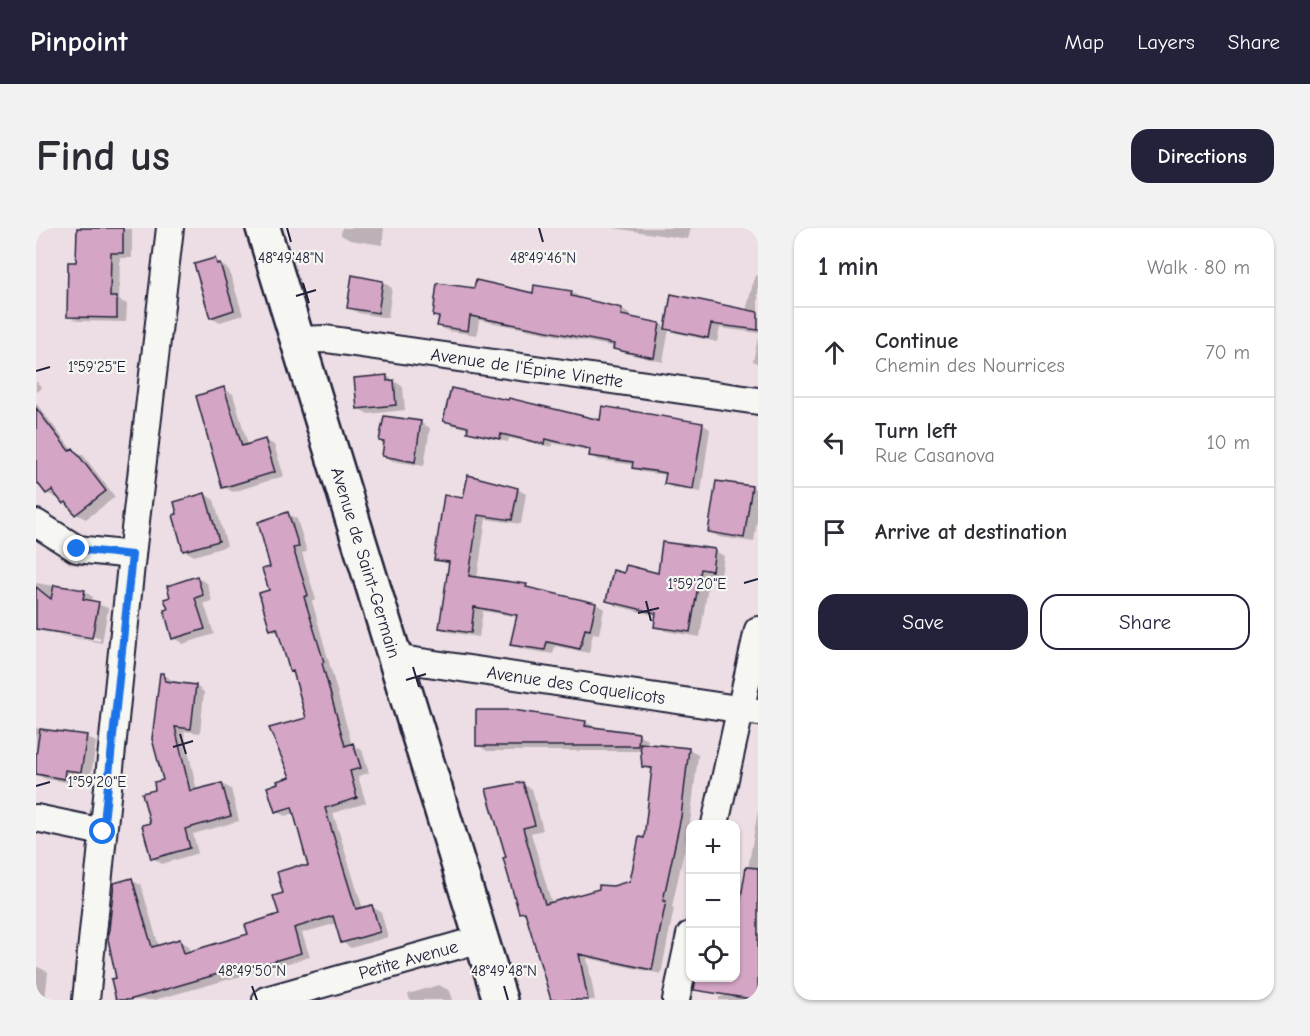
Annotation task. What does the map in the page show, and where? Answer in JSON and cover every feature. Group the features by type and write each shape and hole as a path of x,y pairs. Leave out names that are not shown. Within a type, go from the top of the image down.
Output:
{"street":[{"path":"86,1000 132,555 170,228"},
{"name":"Avenue de Saint-Germain","path":"263,228 500,1000"},
{"name":"Avenue de l'Épine Vinette","path":"297,340 326,339 758,401"},
{"path":"36,524 77,549 132,555"},
{"path":"716,820 749,710 758,630"},
{"name":"Avenue des Coquelicots","path":"394,658 749,710"},
{"path":"36,818 103,832"},
{"name":"Petite Avenue","path":"266,1000 481,939"},
{"path":"676,1000 686,954"}],"building":[{"path":"77,228 123,228 123,253 111,253 110,297 117,297 117,318 67,317 68,262 76,262"},
{"path":"215,258 217,264 220,263 234,310 210,318 194,264"},
{"path":"352,275 383,281 378,313 347,308"},
{"path":"476,280 533,293 534,285 572,291 571,296 622,308 621,315 660,323 654,358 613,349 614,344 470,316 468,331 437,326 439,317 433,316 437,283 474,288"},
{"path":"671,294 758,312 758,330 711,324 708,338 665,329"},
{"path":"387,375 387,381 394,380 396,405 357,409 354,378"},
{"path":"224,387 242,446 265,439 275,472 222,488 196,396"},
{"path":"451,388 508,400 509,398 600,420 602,406 703,423 693,489 664,484 666,473 632,468 633,462 589,456 590,449 545,439 544,444 501,434 500,439 467,432 468,427 443,421"},
{"path":"36,408 69,451 73,448 106,491 75,515 66,502 63,504 52,490 46,494 36,481"},
{"path":"384,416 421,421 415,462 382,456 384,442 379,441"},
{"path":"468,475 518,488 512,520 478,515 469,576 527,584 526,587 596,603 590,630 585,629 580,649 547,642 545,650 510,645 517,615 474,607 471,633 439,628 449,562 434,560 444,495 463,498"},
{"path":"716,481 752,486 744,538 708,532"},
{"path":"205,493 219,541 183,551 173,515 177,514 174,502"},
{"path":"288,512 299,547 293,548 308,595 304,597 324,662 322,663 345,746 353,743 361,768 350,771 357,798 325,808 356,909 372,905 380,932 341,943 333,916 294,928 301,953 257,966 256,963 129,1000 116,1000 111,979 116,978 108,939 114,883 132,878 152,947 180,939 184,953 248,934 245,925 279,914 273,896 283,893 277,872 297,866 308,866 292,807 275,812 267,787 290,777 269,728 306,718 293,671 290,672 277,628 270,630 259,593 269,590 262,569 270,567 258,522"},
{"path":"662,542 715,549 712,571 701,569 690,632 654,627 656,613 606,601 613,570 624,573 626,565 658,573"},
{"path":"197,576 203,595 195,598 205,629 172,639 164,610 168,609 164,599 170,597 167,586"},
{"path":"54,585 85,590 83,599 99,602 92,638 36,629 36,587 51,599"},
{"path":"160,673 163,673 165,681 196,685 191,729 175,727 190,791 222,783 231,816 185,829 190,848 151,859 142,825 150,823 142,793 155,790 154,782 163,780 152,739"},
{"path":"476,710 513,710 586,721 585,726 639,733 638,746 476,746"},
{"path":"40,729 87,735 81,772 65,770 64,779 36,774"},
{"path":"640,743 689,748 681,817 663,901 666,901 652,970 579,954 588,1000 551,1000 525,912 519,913 503,858 506,857 486,789 523,782 535,825 523,828 545,904 599,889 599,885 613,886 630,881 639,837 644,838 652,768 642,767"},
{"path":"746,867 758,868 758,1000 694,990 695,982 740,982 740,904"}],"route":[{"path":"77,549 132,555 103,832"}]}
